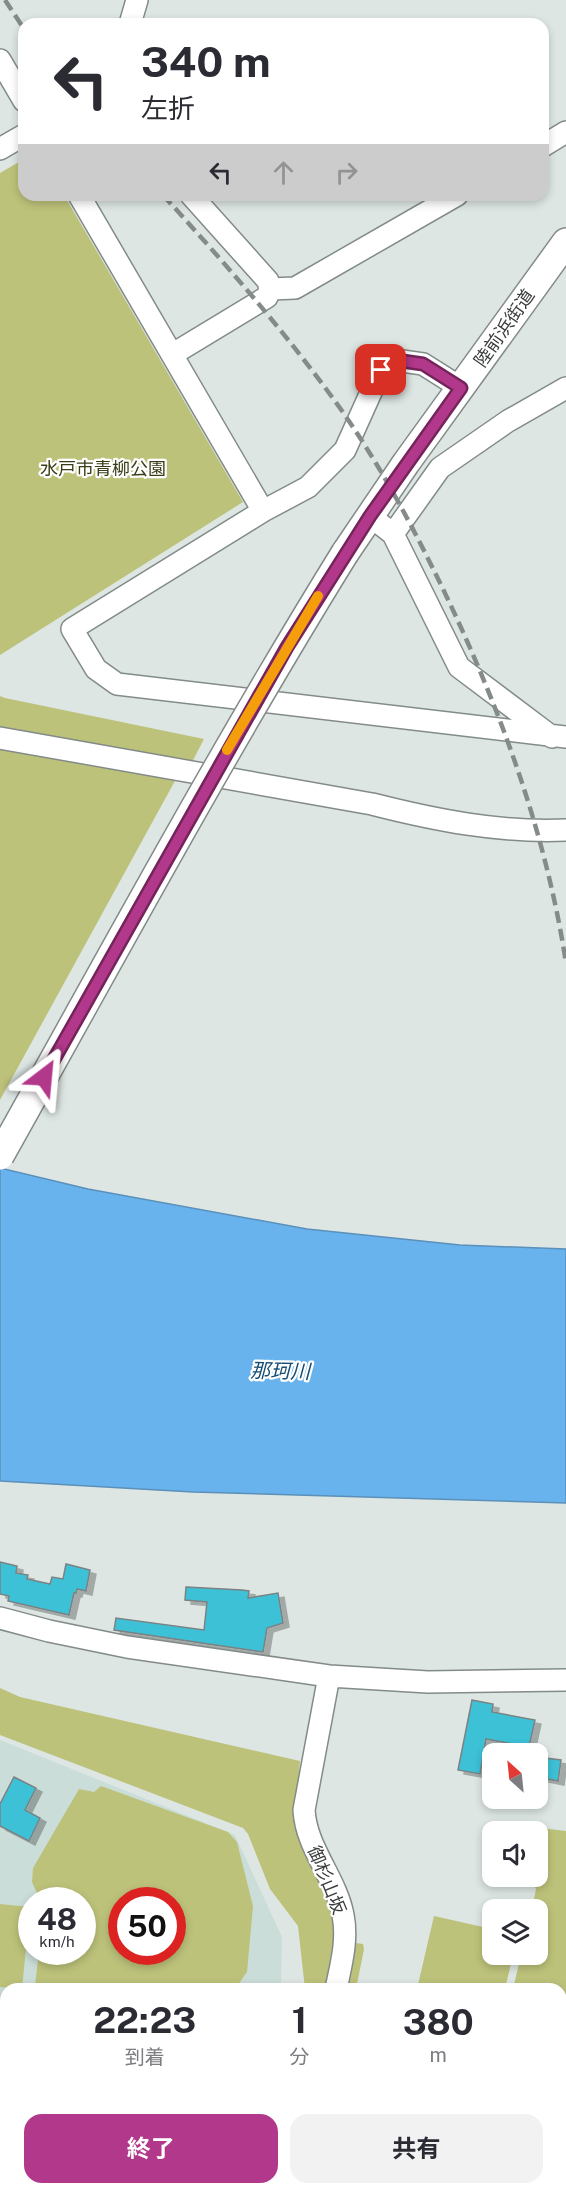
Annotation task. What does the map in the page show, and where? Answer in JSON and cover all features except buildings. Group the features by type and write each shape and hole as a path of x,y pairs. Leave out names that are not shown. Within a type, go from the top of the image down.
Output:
{"main road":[{"name":"陸前浜街道","path":"0,1156 237,732 345,553 566,242"}],"street":[{"path":"0,60 18,91"},
{"path":"549,142 566,132"},
{"path":"0,149 18,138"},
{"path":"84,201 263,511"},
{"path":"173,354 267,297 270,289 268,281 196,201"},
{"path":"270,289 295,288 447,201"},
{"path":"461,388 423,364 402,361 381,370 345,450 308,487 263,511 72,629 96,669 117,684 559,737"},
{"path":"393,534 440,468 505,424 566,388"},
{"path":"370,516 393,534 459,667 559,737"},
{"path":"0,738 372,804 418,816 493,828 566,830"},
{"path":"0,1618 127,1647 328,1676 428,1682 566,1680"},
{"name":"御杉山坂","path":"328,1676 304,1810 305,1824 333,1884 343,1914 345,1943 337,1983"}],"shaded area":[{"path":"0,1740 235,1835 282,1937 281,1983 0,1983"}],"green space":[{"name":"水戸市青柳公園","path":"18,162 18,201 67,201 243,502 0,655 0,173"},
{"path":"0,696 204,739 189,768 0,734"},
{"path":"0,745 176,779 0,1100"},
{"path":"0,1688 20,1697 300,1761 294,1826 328,1896 335,1931 326,1983 304,1983 298,1926 270,1889 248,1834 243,1828 0,1735"},
{"path":"101,1786 228,1832 237,1842 253,1906 247,1972 239,1983 35,1983 37,1965 96,1965 96,1887 34,1887 32,1882 33,1868 79,1789 94,1792"},
{"path":"548,1829 566,1831 566,1983 514,1983 519,1965 548,1965 548,1899 534,1899 535,1887 548,1887"},
{"path":"0,1904 18,1906 18,1965 24,1965 23,1983 0,1983"},
{"path":"434,1916 482,1927 482,1965 511,1965 506,1983 418,1983"},
{"path":"356,1943 363,1944 364,1949 357,1983 345,1983 352,1946"}],"water":[{"name":"那珂川","path":"0,1168 88,1189 307,1229 460,1245 566,1249 566,1503 193,1492 0,1481"}],"railway":[{"path":"5,0 18,20"},
{"path":"168,201 250,294 332,397 378,467 418,540 464,634 502,725 546,866 566,963"}],"slow traffic":[{"path":"227,750 318,596"}],"route":[{"path":"44,1077 287,647 345,553 406,463 461,388 423,364 402,361 381,370"}]}
